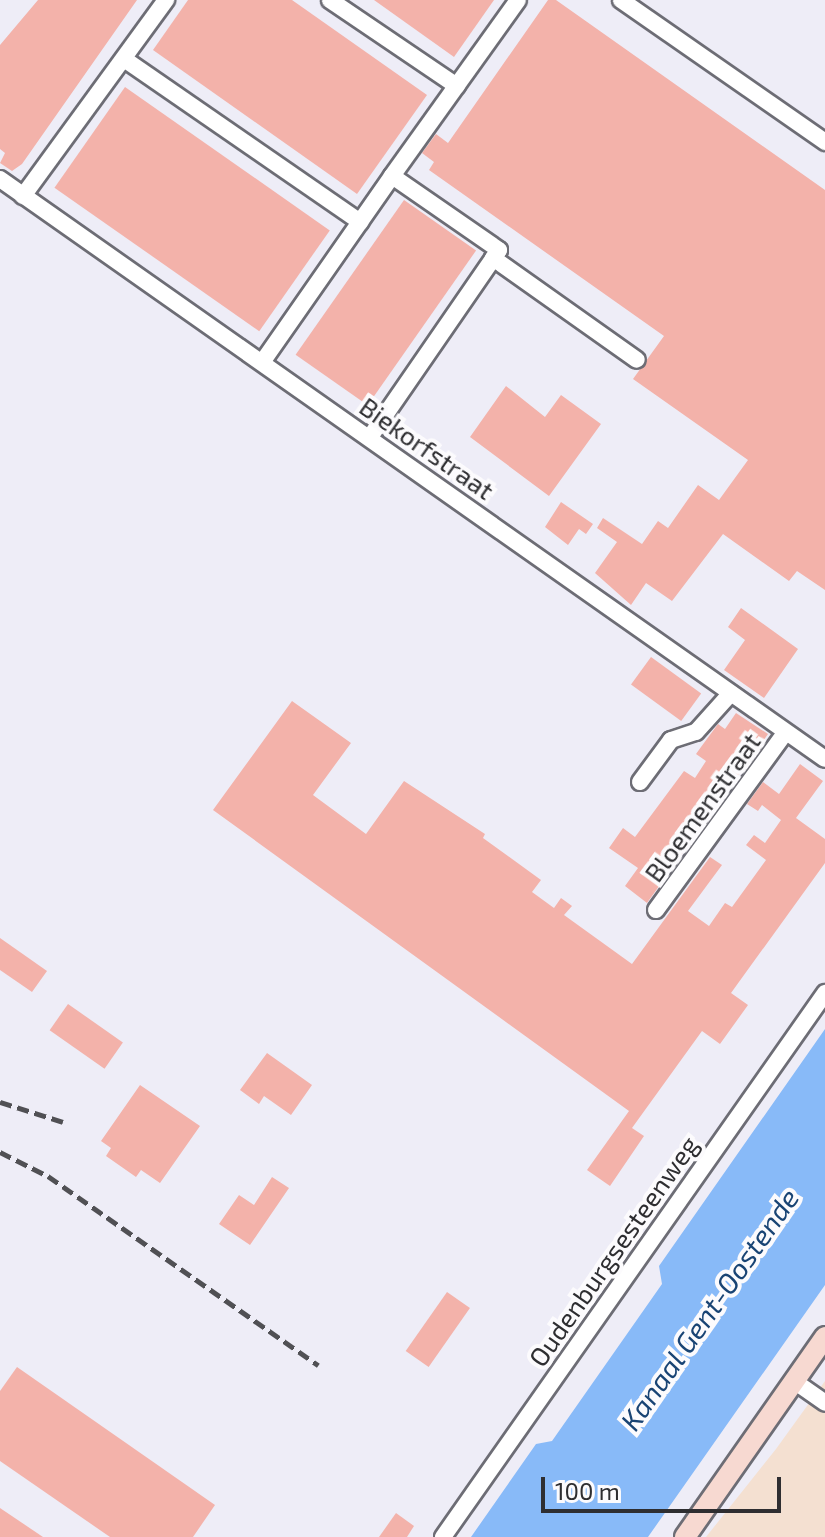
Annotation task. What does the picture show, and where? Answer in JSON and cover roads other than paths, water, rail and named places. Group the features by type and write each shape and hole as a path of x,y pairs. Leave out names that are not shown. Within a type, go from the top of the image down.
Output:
{"main road":[{"path":"685,1537 825,1337"}],"street":[{"path":"23,196 166,0"},
{"path":"330,0 457,86"},
{"path":"263,361 518,0"},
{"path":"621,0 825,142"},
{"path":"124,59 360,222"},
{"path":"370,437 499,250 392,176"},
{"name":"Biekorfstraat","path":"0,179 825,759"},
{"path":"493,258 637,360"},
{"path":"640,782 671,740 696,732 731,693"},
{"name":"Bloemenstraat","path":"656,910 786,732"},
{"name":"Oudenburgsesteenweg","path":"443,1537 825,993"},
{"path":"794,1381 825,1403"}],"water":[{"name":"Kanaal Gent-Oostende","path":"825,1029 825,1285 648,1537 471,1537 536,1444 552,1441 662,1284 659,1266"}],"railway":[{"path":"0,1102 63,1122"},
{"path":"0,1152 48,1176 318,1365"}]}
